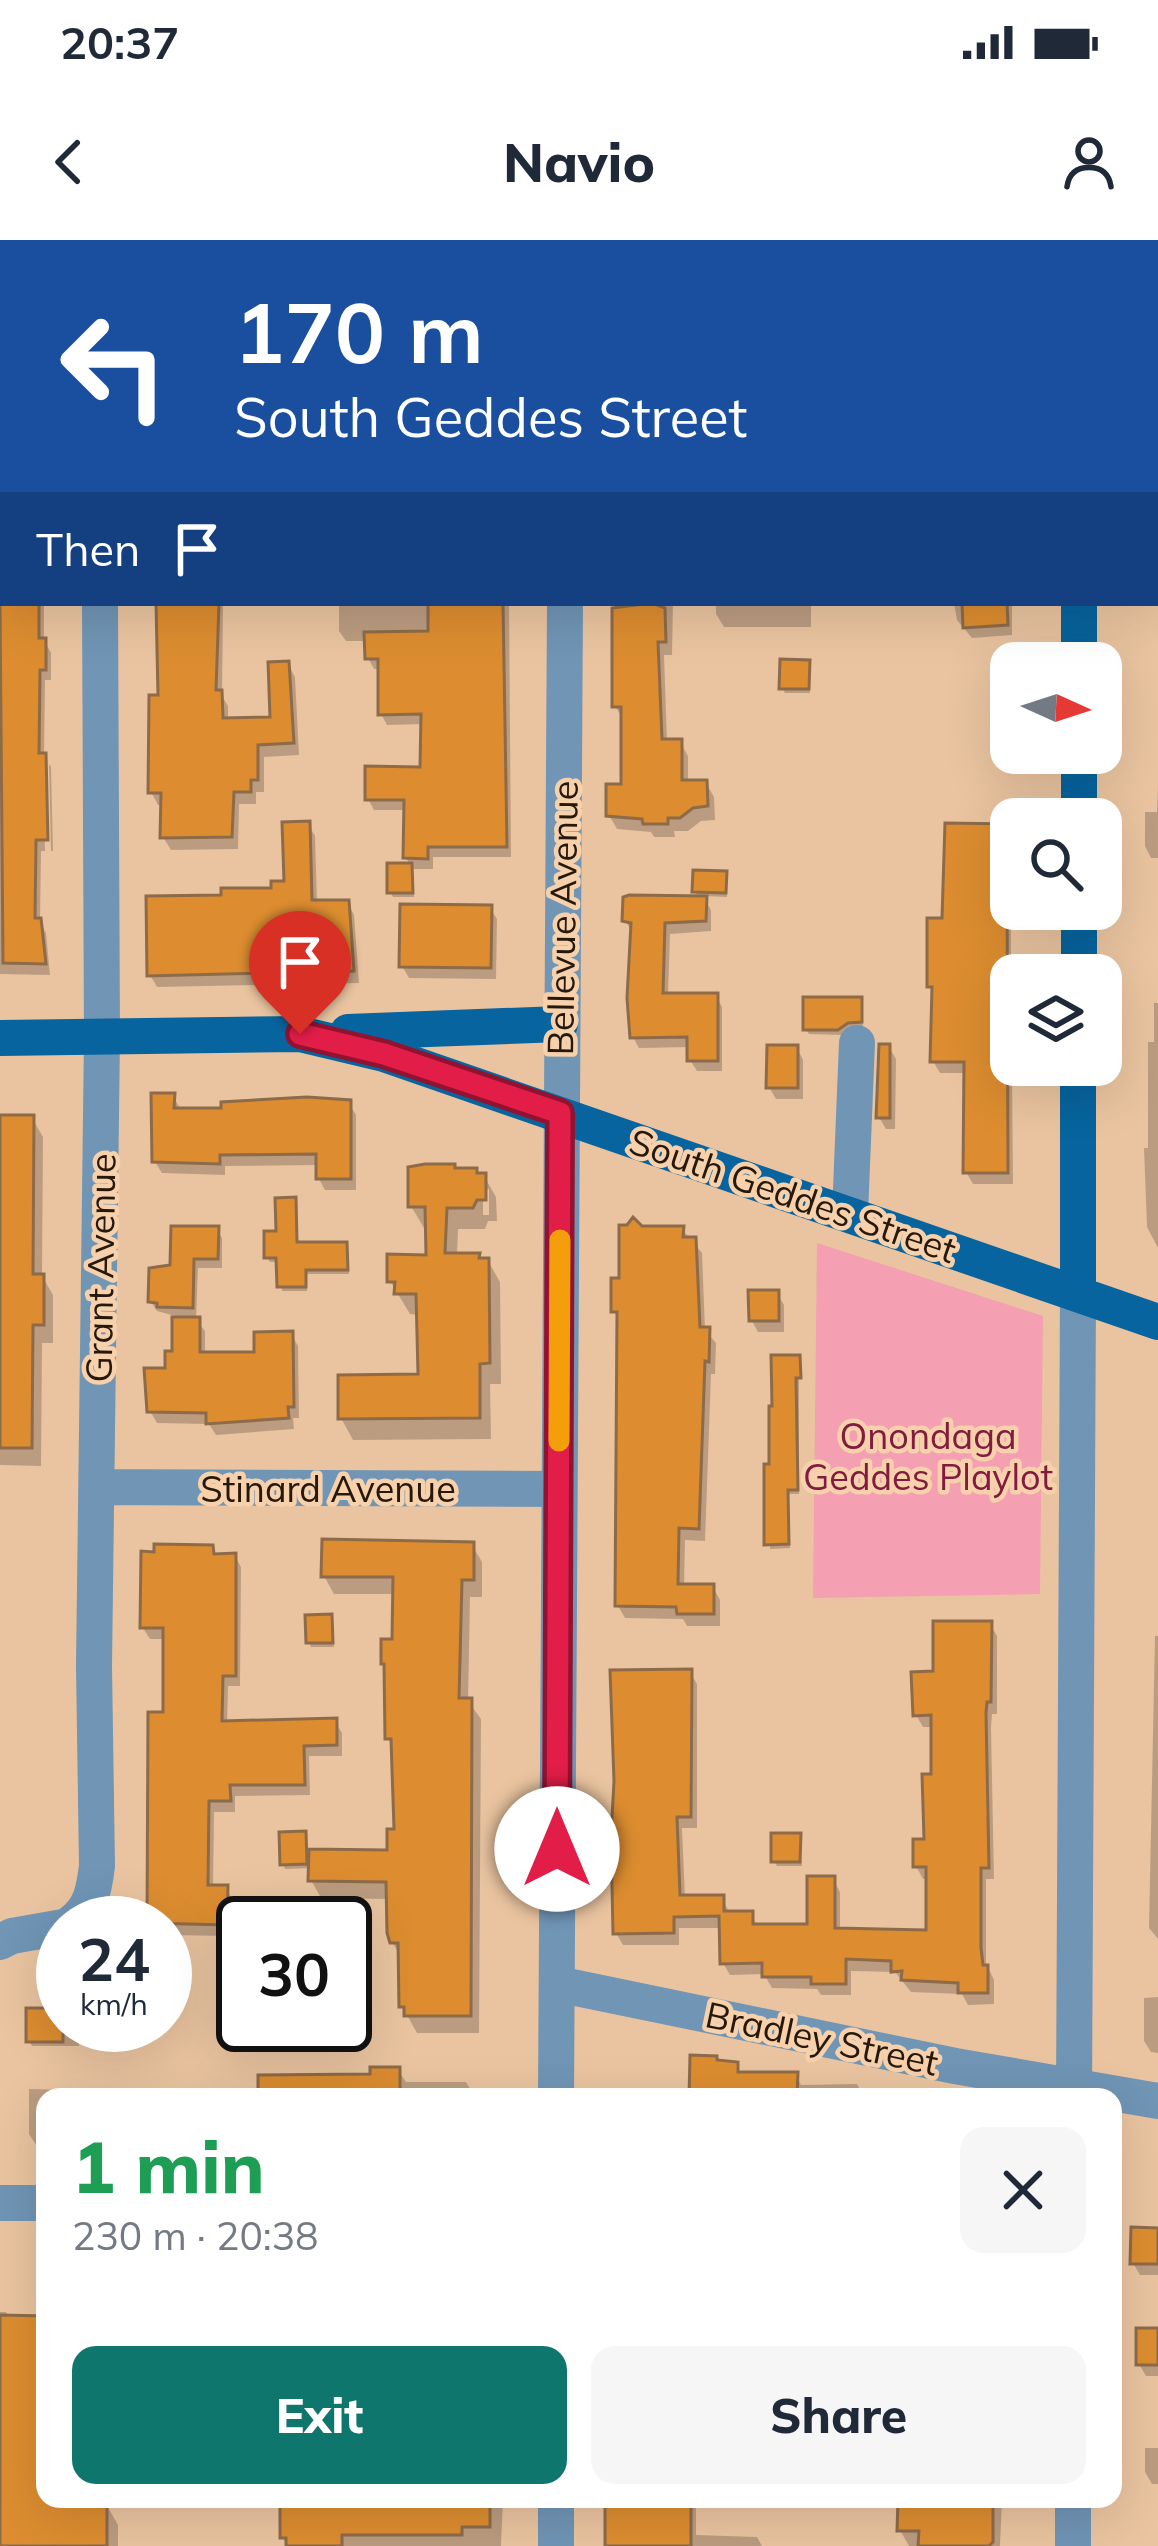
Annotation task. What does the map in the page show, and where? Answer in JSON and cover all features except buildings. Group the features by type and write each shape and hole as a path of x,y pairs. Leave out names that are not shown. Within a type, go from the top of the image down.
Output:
{"main road":[{"path":"1079,606 1079,642"},
{"path":"300,1034 560,1024"},
{"name":"South Geddes Street","path":"0,1038 300,1034 384,1054 1158,1322"},
{"path":"1078,1086 1078,1294"}],"street":[{"name":"Grant Avenue","path":"92,1896 97,1866 102,1037 100,606"},
{"name":"Bellevue Avenue","path":"556,2088 565,606"},
{"path":"850,1214 857,1043"},
{"path":"1074,2088 1078,1294"},
{"name":"Stinard Avenue","path":"97,1487 559,1489"},
{"name":"Grant Avenue","path":"0,1942 36,1931"},
{"name":"Bradley Street","path":"556,1984 1055,2088"},
{"name":"Bradley Street","path":"1122,2098 1158,2102"},
{"path":"0,2203 36,2203"},
{"path":"556,2508 556,2546"},
{"path":"1073,2508 1073,2546"}],"green space":[{"name":"Onondaga Geddes Playlot","path":"817,1243 1043,1316 1040,1594 813,1598"}],"slow traffic":[{"path":"559,1441 560,1240"}],"route":[{"path":"300,1034 384,1054 560,1113 557,1849"}]}
